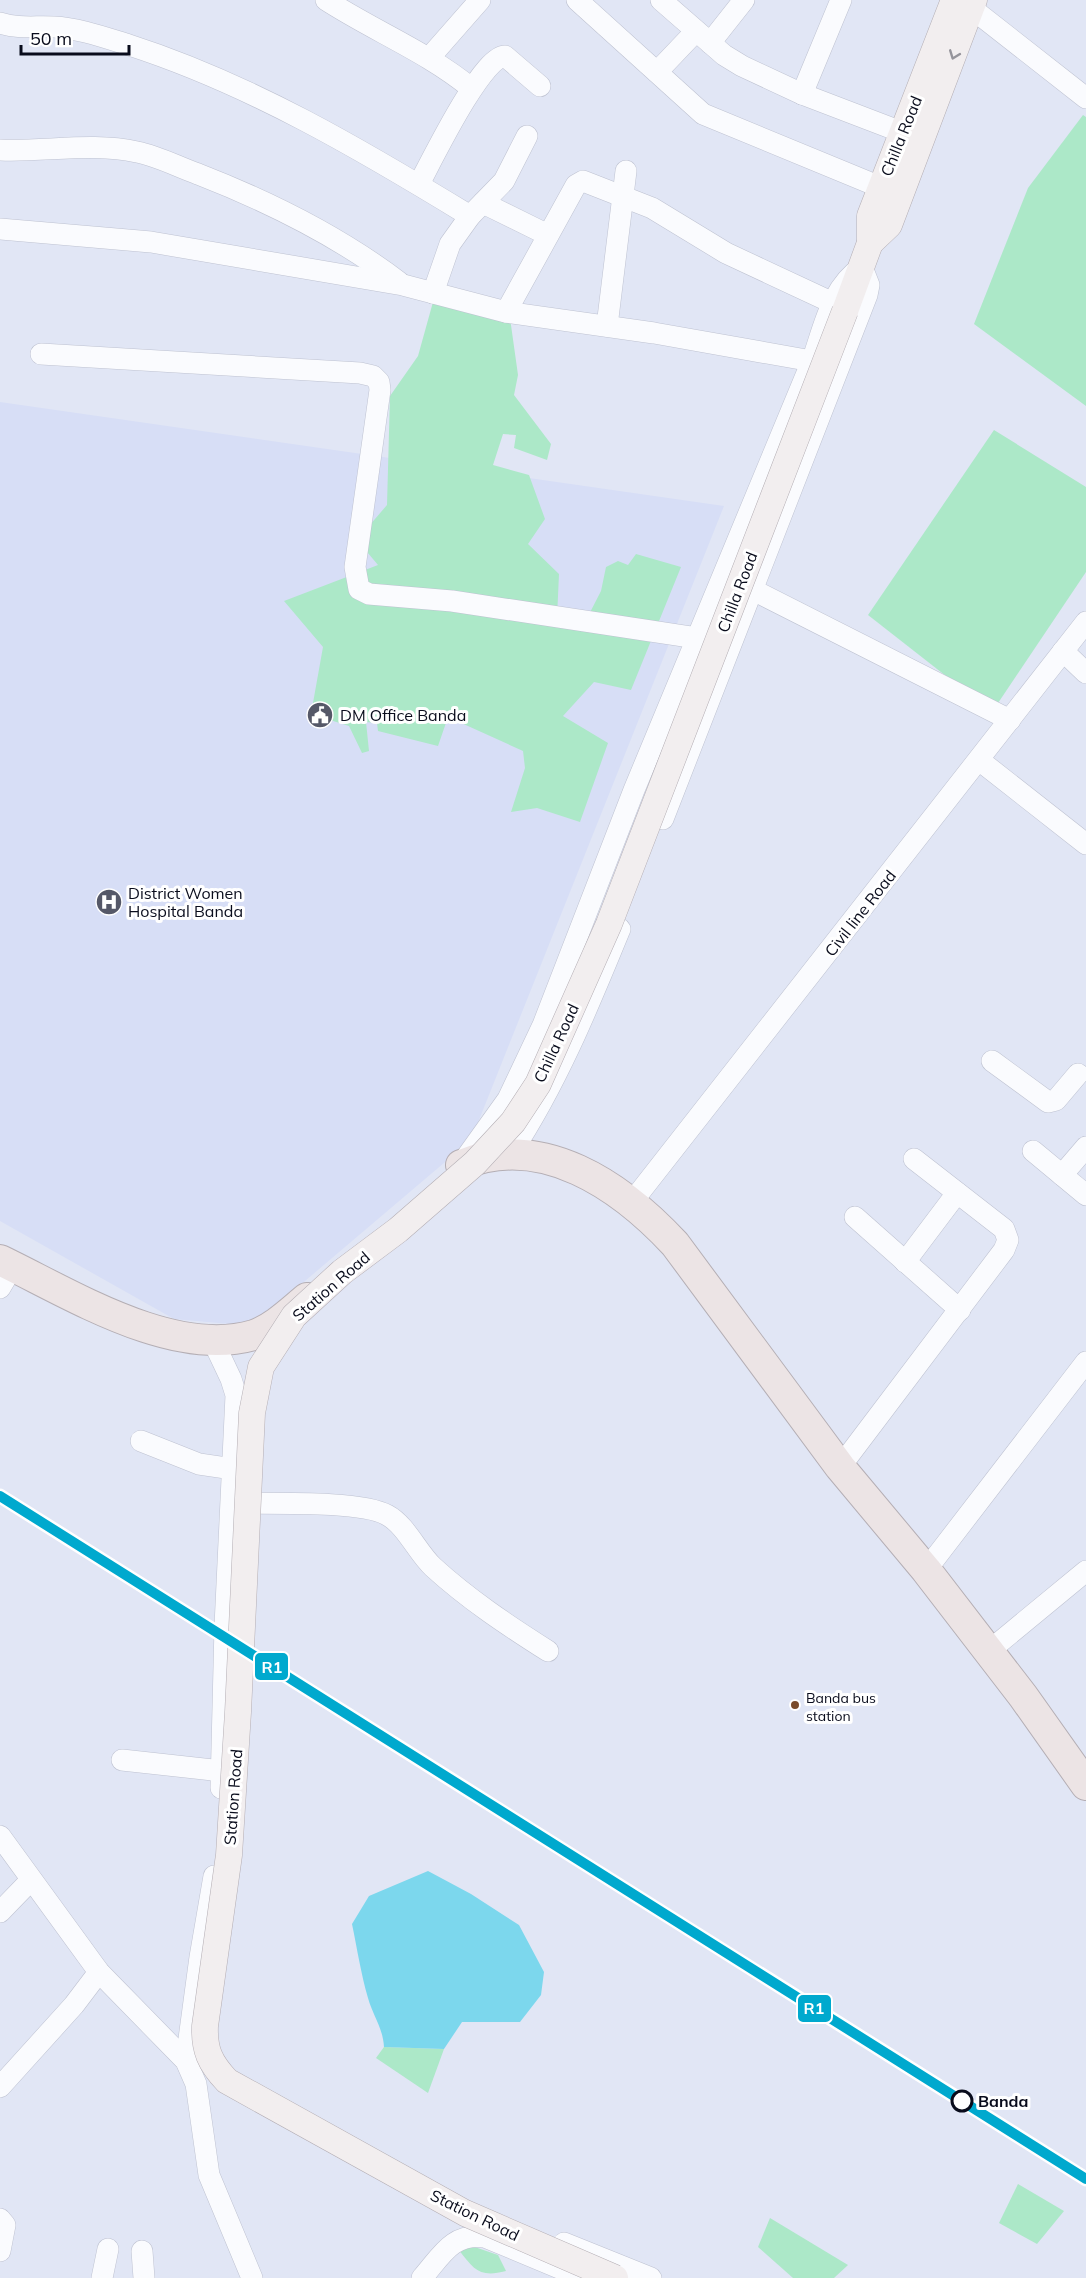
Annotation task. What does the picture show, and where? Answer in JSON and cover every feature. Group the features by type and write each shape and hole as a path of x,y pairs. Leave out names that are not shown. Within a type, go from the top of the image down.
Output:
{"highway":[{"path":"4,1271 175,1335 213,1341 256,1334 278,1322 316,1291 357,1251 467,1164 478,1158 511,1154 537,1156 567,1165 596,1178 632,1202 675,1244 840,1467 926,1570 989,1651 1086,1785"}],"main road":[{"name":"Chilla Road","path":"467,1164 513,1122 538,1084 584,984 609,924 839,307 862,267 870,243 870,216 880,187 965,2"},
{"path":"870,243 889,225 965,2"},
{"name":"Station Road","path":"467,1164 398,1230 342,1272 294,1316 261,1367 252,1413 229,1855 204,2026 205,2052 214,2068 226,2081 465,2213 615,2278"}],"street":[{"path":"326,0 404,45 430,57 471,88"},
{"path":"430,57 480,0"},
{"path":"577,0 703,114 880,187"},
{"path":"657,72 703,37 744,0"},
{"path":"802,94 841,0"},
{"path":"664,1 703,37 742,66 802,94 904,133"},
{"path":"965,2 1086,98"},
{"path":"0,23 28,29 63,28 130,46 255,95 419,184 477,209 548,235"},
{"path":"419,184 471,88 500,56 505,56 540,86"},
{"path":"434,293 450,244 477,209 504,181 527,136"},
{"path":"0,150 99,148 145,154 271,203 372,262 403,285"},
{"path":"607,326 626,171"},
{"path":"467,1164 508,1099 543,1025 634,790 812,361 839,307 726,253 652,208 584,181 578,183 506,312"},
{"path":"0,229 151,242 403,285 506,312 607,326 812,361"},
{"path":"511,1154 548,1095 591,1001 753,590 806,446 867,295 869,285 862,267"},
{"path":"40,354 360,373 373,376 379,382 380,390 355,567 359,589 369,594 452,601 697,638"},
{"path":"753,590 1010,720"},
{"name":"Civil line Road","path":"632,1202 1086,622"},
{"path":"1063,651 1086,673"},
{"path":"979,760 1086,844"},
{"path":"992,1061 1048,1102 1056,1100 1084,1073"},
{"path":"1062,1175 1086,1147"},
{"path":"1033,1151 1086,1195"},
{"path":"840,1467 960,1310 1004,1250 1008,1239 1004,1229 914,1159"},
{"path":"905,1262 957,1193"},
{"path":"855,1217 960,1310"},
{"path":"186,2061 200,1957 218,1855 222,1771 236,1395 213,1341"},
{"path":"926,1570 1086,1362"},
{"path":"141,1441 190,1462 232,1469"},
{"path":"231,1503 347,1506 387,1515 430,1564 458,1589 475,1603 548,1651"},
{"path":"989,1651 1086,1571"},
{"path":"247,1716 237,1857 215,2033 216,2050 222,2065 233,2074 281,2101 327,2123 478,2206 651,2278"},
{"path":"122,1760 222,1771"},
{"path":"0,1836 99,1972 186,2061 196,2084 209,2175 252,2278"},
{"path":"0,1912 32,1880"},
{"path":"0,2087 74,2006 99,1972"},
{"path":"0,2219 5,2225 0,2251"},
{"path":"422,2278 454,2242 469,2235 485,2236 584,2278"},
{"path":"102,2278 108,2249"},
{"path":"142,2251 144,2278"}],"shaded area":[{"name":"DM Office Banda","path":"0,402 724,506 471,1140 252,1326 174,1319 0,1221"}],"green space":[{"path":"1083,115 1086,117 1086,406 974,324 1028,188"},
{"path":"433,302 510,318 518,375 514,395 551,444 547,460 514,448 516,435 503,434 493,465 529,475 545,519 528,544 559,574 557,618 582,628 601,591 606,567 618,561 628,565 636,554 681,567 631,690 594,682 563,716 608,743 580,822 537,808 511,812 525,768 523,751 448,717 438,746 378,731 377,723 366,722 369,751 362,753 349,726 311,714 323,647 284,601 378,565 357,540 387,505 390,396 418,356"},
{"path":"994,430 1086,487 1086,572 992,712 868,615"},
{"path":"384,2047 444,2049 428,2093 376,2058"},
{"path":"1018,2184 1064,2211 1037,2244 999,2223"},
{"path":"770,2218 848,2265 834,2278 793,2278 758,2247"},
{"path":"460,2242 498,2255 506,2271 484,2273 478,2271 459,2250"}],"water":[{"path":"428,1871 471,1894 519,1925 544,1972 541,1995 520,2022 462,2022 444,2049 384,2047 382,2034 370,2004 361,1970 352,1924 369,1896"}],"transit line":[{"name":"R1","path":"0,1496 1086,2179"}],"place":[{"name":"DM Office Banda","path":"320,715"},
{"name":"District Women Hospital Banda","path":"109,902"},
{"name":"Banda bus station","path":"795,1705"},
{"name":"Banda","path":"962,2101"}]}
